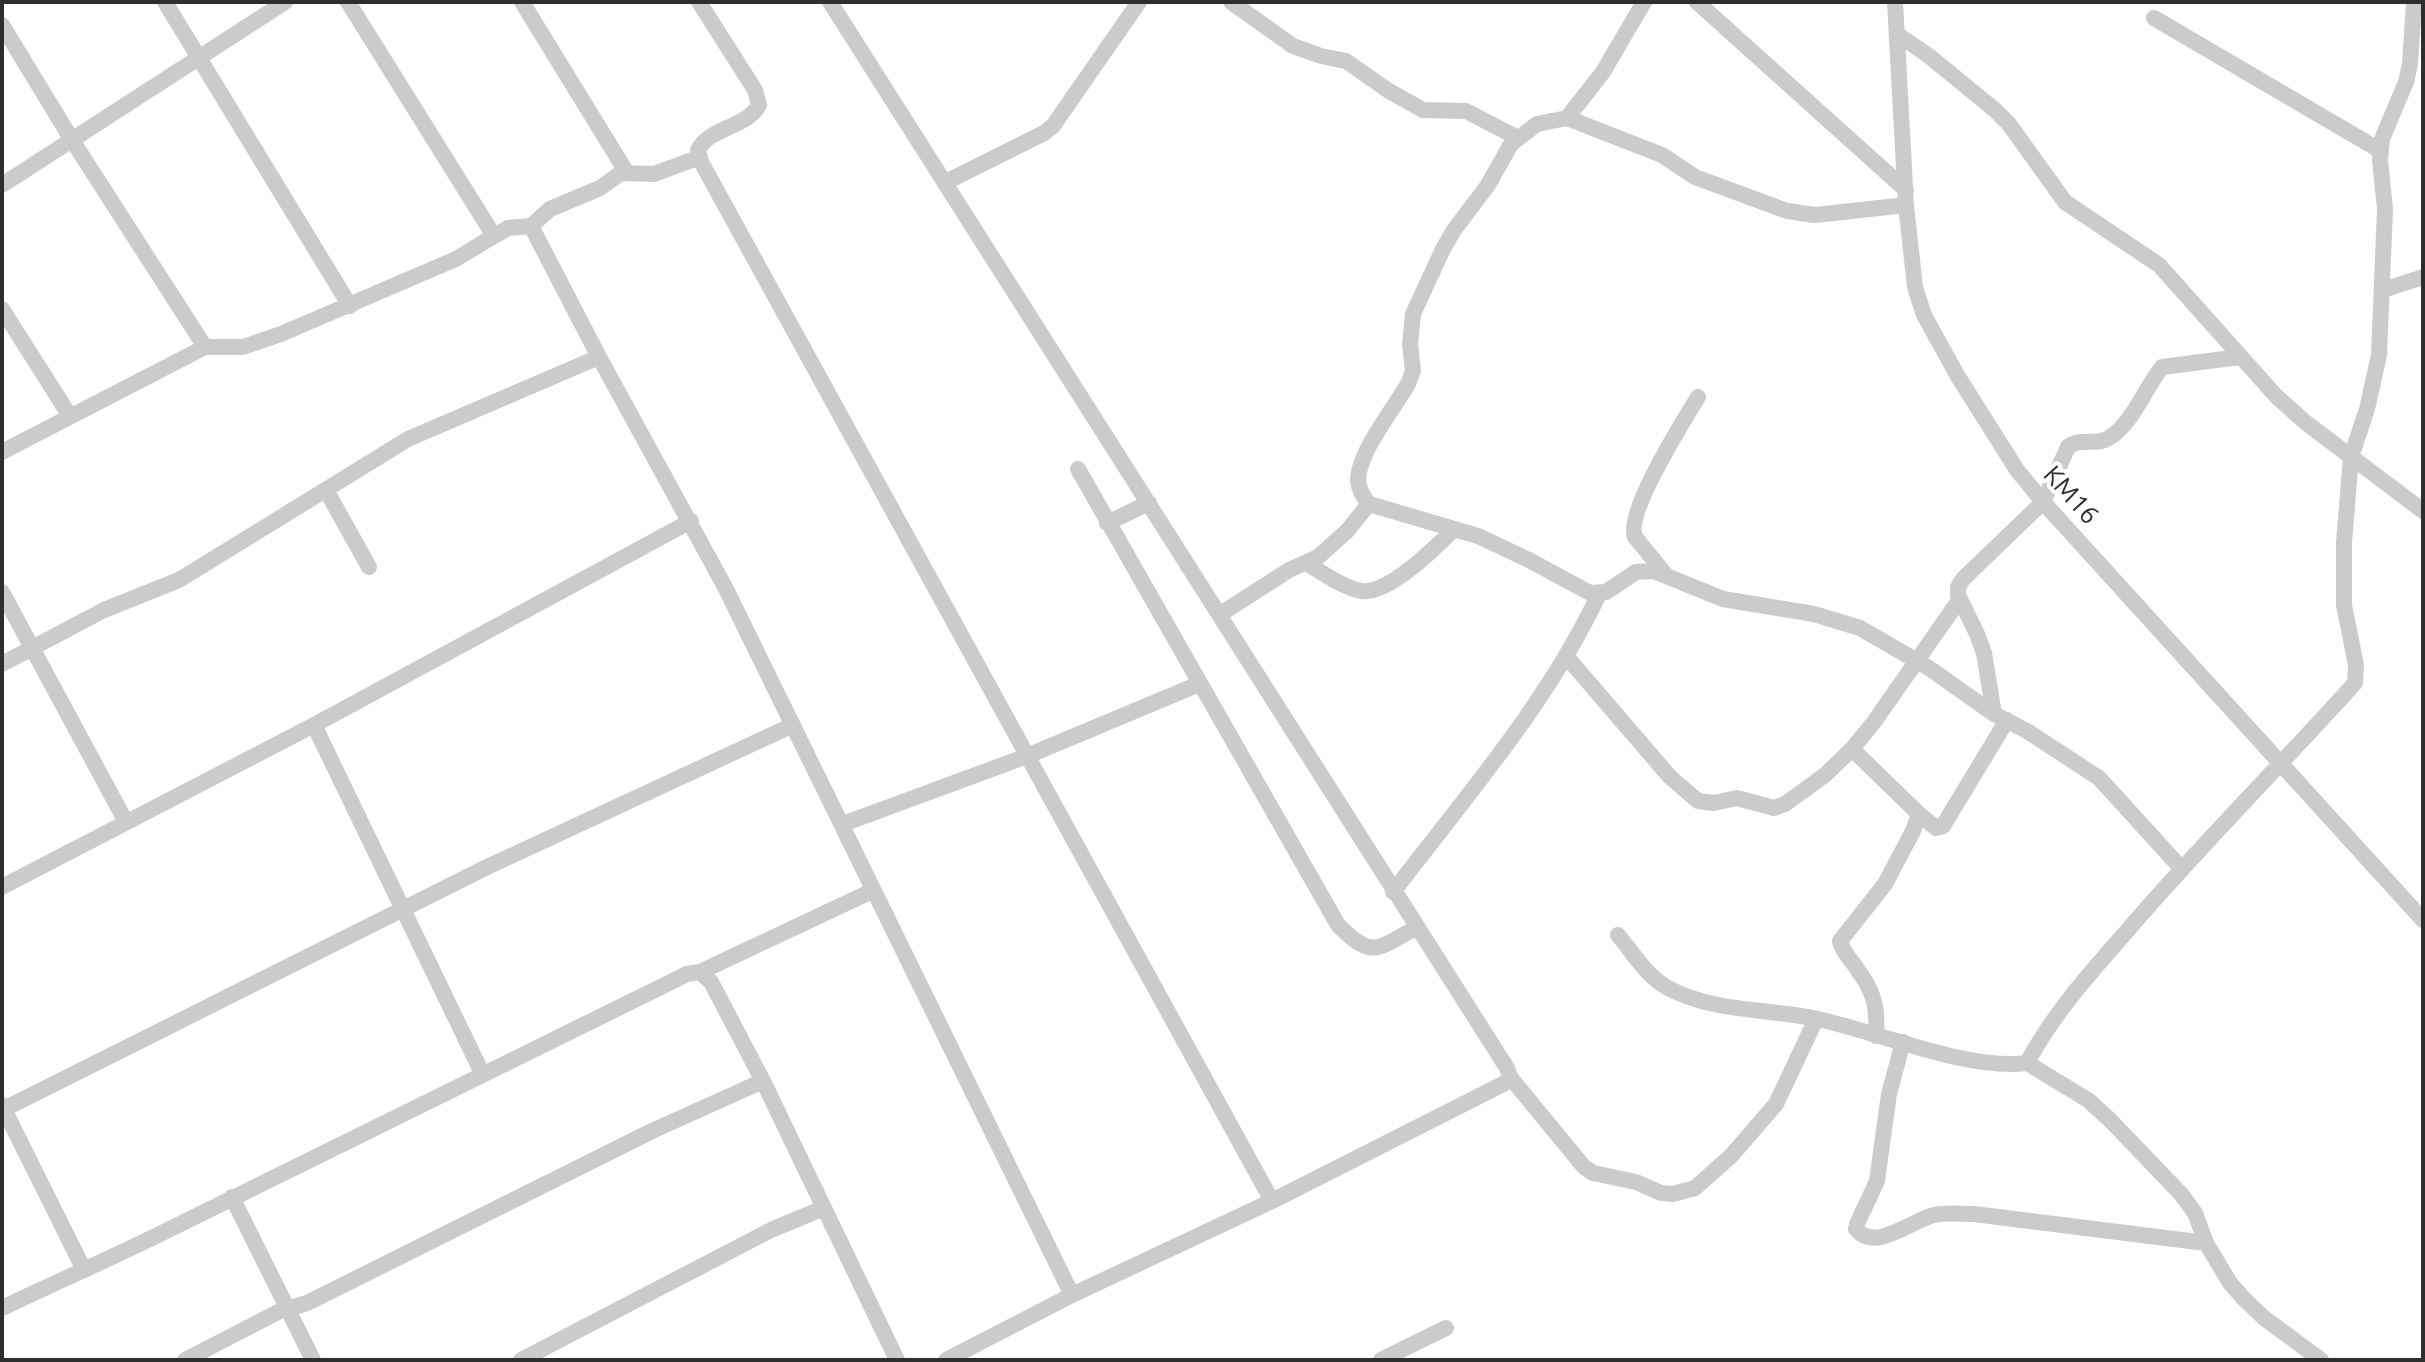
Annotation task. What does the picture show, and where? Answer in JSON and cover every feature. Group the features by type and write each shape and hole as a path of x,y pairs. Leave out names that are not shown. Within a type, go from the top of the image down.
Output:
{"street":[{"path":"165,2 350,306"},
{"path":"2,185 285,2"},
{"path":"348,2 494,236"},
{"path":"522,2 627,173"},
{"path":"699,2 755,90 759,105 749,117 706,139 698,150 700,157 1272,1201"},
{"path":"830,2 1510,1077 1588,1170 1636,1182 1661,1193 1685,1192 1695,1188 1731,1156 1770,1113 1816,1019"},
{"path":"946,182 1053,126 1139,2"},
{"path":"1231,2 1293,46 1346,61 1423,110 1466,111 1518,138"},
{"path":"1567,118 1603,72 1644,2"},
{"path":"1697,2 1906,197"},
{"name":"KM16","path":"1895,2 1906,197 1915,287 1924,315 1957,375 2008,456 2043,502 2423,920"},
{"path":"2027,1063 2068,999 2181,868 2282,763 2357,678 2344,605 2344,543 2351,457 2367,409 2379,355 2385,209 2381,151 2388,122 2416,62 2414,2"},
{"path":"2154,18 2381,151"},
{"path":"2,25 205,347"},
{"path":"1897,34 1995,110 2009,124 2065,202 2159,265 2240,357 2305,422 2423,511"},
{"path":"1906,197 1815,215 1787,211 1695,177 1662,155 1567,118 1537,124 1511,144 1488,185 1454,230 1413,314 1410,344 1413,371 1365,455 1358,480 1360,490 1369,504 1478,536 1574,586 1599,594 1636,572 1654,571 1723,599 1814,614 1848,623 1916,661 2000,717 2075,760 2099,778 2181,868"},
{"path":"2,452 205,347 243,347 350,306 456,259 508,228 531,226 550,209 600,188 616,175 654,174 700,157"},
{"path":"531,226 599,357 691,521 843,824 872,891 1072,1295"},
{"path":"2383,290 2423,277"},
{"path":"2,309 70,416"},
{"path":"2,664 104,610 179,580 408,439 599,357"},
{"path":"1852,749 1919,814 1936,828 1943,826 2000,717 1984,653 1960,599 1958,587 1963,579 2043,502 2068,447 2073,443 2099,443 2114,435 2162,367 2240,357"},
{"path":"1667,576 1635,537 1633,523 1641,499 1698,397"},
{"path":"1078,469 1338,925 1361,946 1373,949 1416,928"},
{"path":"326,490 369,567"},
{"path":"1107,523 1149,503"},
{"path":"1219,615 1328,549 1369,504"},
{"path":"2,887 314,725 691,521"},
{"path":"1306,563 1354,589 1366,591 1408,571 1453,530"},
{"path":"2,592 126,822"},
{"path":"1393,892 1483,777 1580,635 1599,594"},
{"path":"1566,656 1670,777 1698,801 1714,803 1737,798 1774,808 1785,804 1825,775 1852,749 1960,599"},
{"path":"843,824 1027,756 1199,684"},
{"path":"314,725 483,1075"},
{"path":"84,1270 3,1108 485,868 793,725"},
{"path":"1876,1036 1876,1000 1842,950 1840,941 1885,884 1919,814"},
{"path":"2,1308 687,974 700,972 872,891"},
{"path":"1618,935 1652,977 1693,998 1728,1009 1816,1019 1975,1060 2010,1065 2027,1063 2088,1100 2110,1120 2181,1194 2195,1213 2206,1243 2230,1283 2244,1299 2264,1318 2321,1360"},
{"path":"700,972 711,982 763,1081 897,1360"},
{"path":"1903,1042 1889,1094 1877,1181 1857,1224 1856,1229 1861,1235 1871,1238 1888,1235 1935,1215 1974,1214 2206,1243"},
{"path":"946,1360 1072,1295 1272,1201 1505,1083 1510,1077"},
{"path":"185,1360 280,1311 307,1303 652,1131 763,1081"},
{"path":"232,1197 313,1360"},
{"path":"521,1360 771,1230 824,1208"},
{"path":"1381,1360 1446,1328"}]}
